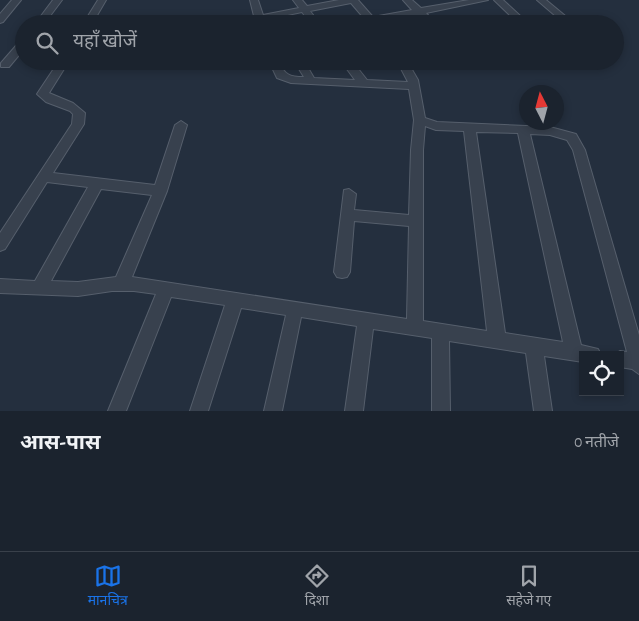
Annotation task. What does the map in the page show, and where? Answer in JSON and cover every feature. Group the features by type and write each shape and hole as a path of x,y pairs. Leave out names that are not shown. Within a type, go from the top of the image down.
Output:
{"street":[{"path":"0,20 17,0"},
{"path":"46,15 58,0"},
{"path":"93,15 102,0"},
{"path":"254,0 258,15"},
{"path":"297,0 309,15"},
{"path":"287,15 304,9 353,0 366,15"},
{"path":"407,0 422,15"},
{"path":"404,15 454,2 484,0"},
{"path":"498,0 515,15"},
{"path":"541,0 560,15"},
{"path":"5,66 15,53"},
{"path":"0,245 78,124 79,113 72,104 46,98 43,94 58,70"},
{"path":"277,70 282,78 414,86"},
{"path":"303,70 310,81"},
{"path":"353,70 363,84"},
{"path":"406,70 414,86 420,120 417,150 415,327"},
{"path":"420,120 436,126 519,130"},
{"path":"121,284 160,192 181,125"},
{"path":"470,128 497,340"},
{"path":"574,352 523,130 562,133 572,138 576,143 636,343 638,364 624,360"},
{"path":"44,177 160,192"},
{"path":"40,287 97,183"},
{"path":"342,272 349,194"},
{"path":"347,216 416,221"},
{"path":"0,286 78,289 121,284 166,289 579,353"},
{"path":"117,411 166,289"},
{"path":"199,411 234,300"},
{"path":"273,411 295,309"},
{"path":"354,411 366,320"},
{"path":"440,331 440,411"},
{"path":"534,346 543,411"}]}
